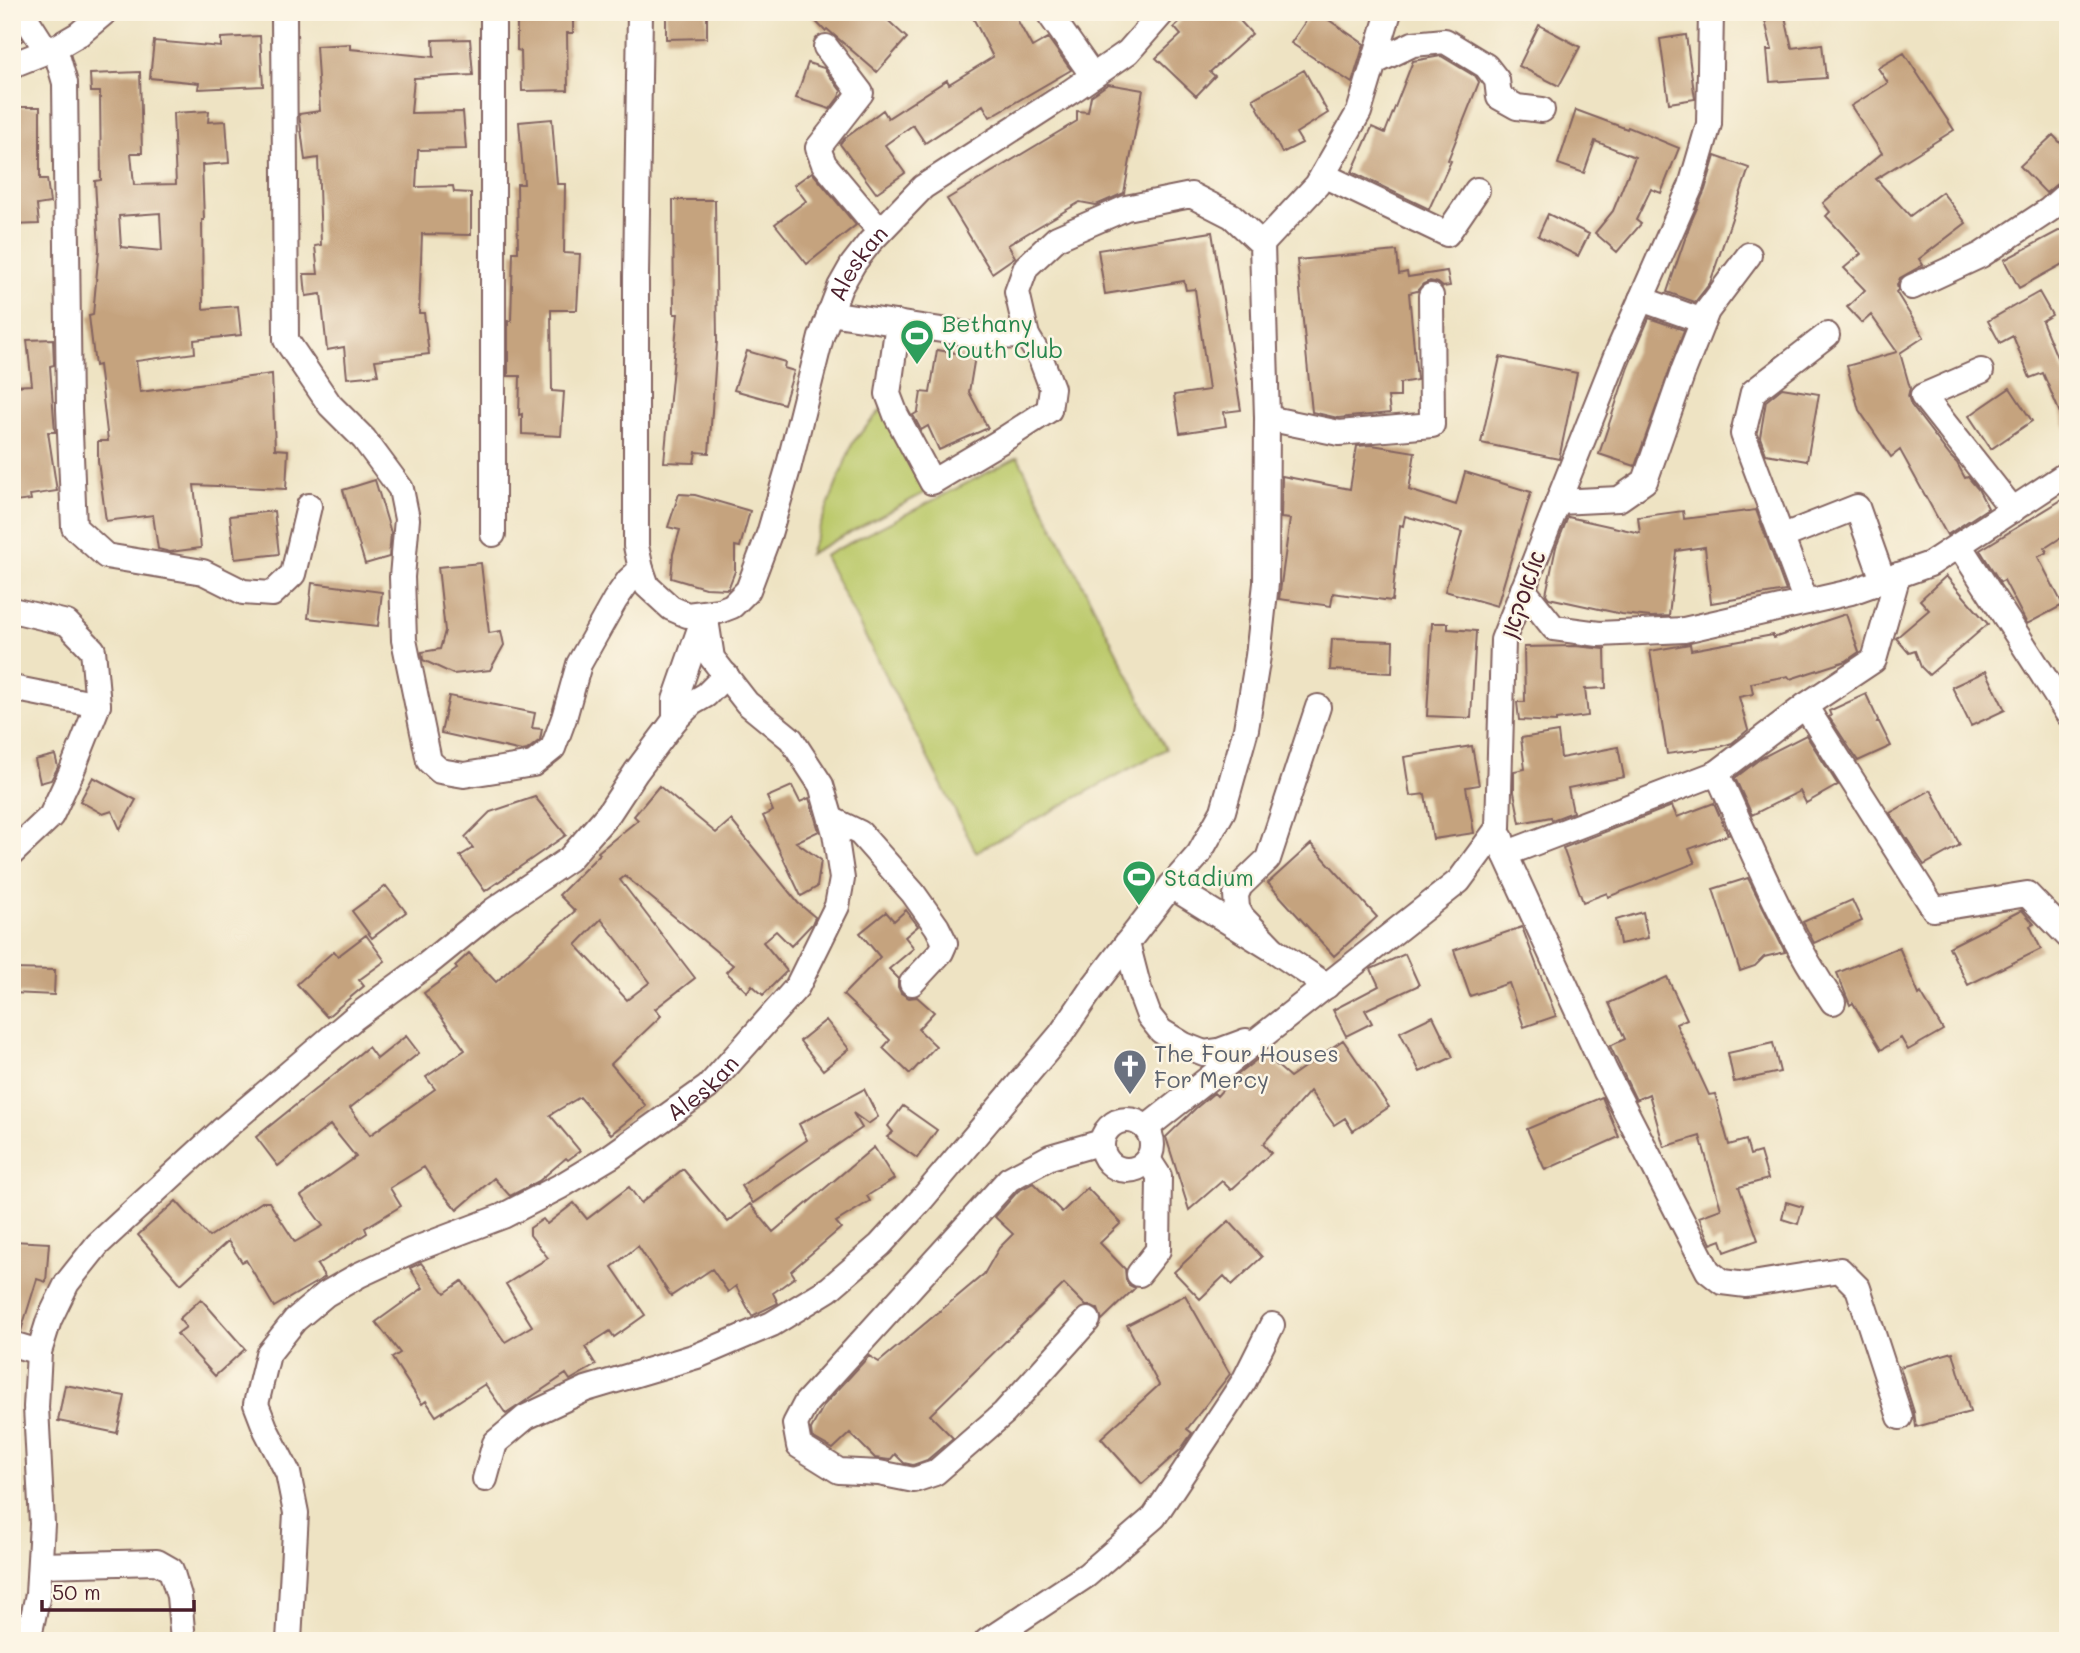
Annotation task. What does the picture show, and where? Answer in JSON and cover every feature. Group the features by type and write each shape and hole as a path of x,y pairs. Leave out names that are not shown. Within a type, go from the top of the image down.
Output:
{"street":[{"path":"22,12 51,50 65,83 69,409 74,527 106,556 203,572 243,592 272,594 293,574 309,506"},
{"path":"12,65 51,50 79,34 105,12"},
{"path":"284,12 286,340 330,405 364,439 401,489 407,519 402,577 404,640 429,761 440,771 464,775 533,764 553,748 579,664 615,600 640,569"},
{"path":"493,12 493,534"},
{"name":"Aleskan","path":"640,12 636,547 640,569 647,586 671,608 687,615 719,611 732,606 748,590 769,534 788,469 821,337 840,287 853,264 880,231 923,187 1128,51 1163,12"},
{"path":"1048,12 1093,76"},
{"path":"485,1479 495,1443 526,1417 586,1389 697,1356 772,1324 829,1289 880,1245 1061,1034 1093,986 1199,854 1223,811 1246,729 1266,583 1267,418 1262,244 1317,185 1359,112 1389,12"},
{"name":"אלאסקאן","path":"1711,12 1709,124 1691,186 1616,356 1503,640 1498,828 1505,853 1605,1071 1709,1271 1723,1282 1746,1285 1840,1270 1858,1289 1900,1417"},
{"path":"1375,62 1413,44 1445,41 1486,66 1497,80 1499,97 1517,107 1542,110"},
{"path":"826,47 861,93 818,148 824,164 880,231"},
{"path":"1323,175 1447,234 1477,190"},
{"path":"1912,287 1981,255 2049,210 2068,194"},
{"path":"898,323 888,394 896,415 932,482 1049,410 1052,388 1041,359 1027,336 1017,292 1026,267 1057,238 1126,208 1191,195 1232,216 1262,244"},
{"path":"1558,502 1619,499 1645,481 1707,312 1749,255"},
{"path":"1267,418 1339,433 1432,425 1430,296"},
{"path":"1641,299 1703,321"},
{"path":"829,313 988,337 1027,336"},
{"path":"1806,602 1743,434 1753,392 1826,335"},
{"path":"1981,371 1923,396 2013,510"},
{"path":"1523,589 1554,628 1598,634 1684,629 1851,592 1930,564 2068,473"},
{"path":"1505,853 1717,773 1805,706 1874,660 1891,578 1857,507 1781,537"},
{"path":"1959,545 2068,714"},
{"path":"12,610 67,623 93,650 98,705 51,816 12,853"},
{"path":"675,720 675,700 705,613"},
{"name":"Aleskan","path":"289,1641 296,1513 288,1472 265,1430 256,1404 268,1354 295,1320 326,1294 413,1250 503,1216 561,1186 611,1156 708,1087 797,986 836,906 842,878 835,833 821,785 791,739 747,703 712,657 705,613"},
{"path":"28,1641 38,1594 42,1524 36,1407 39,1352 49,1321 67,1283 98,1244 221,1131 354,1018 494,910 569,859 609,813 675,720 726,675"},
{"path":"12,688 98,705"},
{"path":"1805,706 1934,909 2027,894 2068,936"},
{"path":"1274,950 1242,917 1237,908 1236,895 1240,886 1268,859 1318,707"},
{"path":"1717,773 1789,929 1810,968 1833,1002"},
{"path":"831,819 860,832 913,893 945,943 941,952 912,983"},
{"path":"1146,1128 1459,881 1498,828"},
{"path":"1171,886 1327,986"},
{"path":"1127,943 1149,1016 1161,1031 1204,1053 1219,1051 1265,1034"},
{"path":"1124,1119 1140,1123 1146,1128 1153,1143 1148,1159 1135,1169 1118,1168 1111,1164 1102,1150 1102,1142 1109,1127 1124,1119"},
{"path":"1088,1321 1004,1413 934,1474 914,1480 879,1473 839,1471 799,1446 795,1424 806,1403 1009,1179 1050,1157 1102,1142"},
{"path":"1139,1274 1158,1250 1159,1175 1148,1159"},
{"path":"987,1641 1087,1575 1154,1517 1244,1381 1272,1325"},
{"path":"12,1344 39,1352"},
{"path":"40,1565 158,1562 170,1570 179,1597 183,1641"}],"green space":[{"path":"884,406 926,492 809,554 853,442"},
{"path":"1018,457 1166,749 976,852 824,556"}],"building":[{"path":"517,12 573,12 573,33 567,33 568,90 522,91 521,51 517,50"},
{"path":"666,12 707,12 707,38 666,39"},
{"path":"807,12 879,12 907,38 877,72 827,29 825,31"},
{"path":"970,12 1013,12 1032,47 1048,38 1071,70 990,117 983,105 925,143 913,125 885,145 905,173 876,193 840,144 883,110 888,118 947,80 949,84 993,57"},
{"path":"1190,12 1232,12 1252,34 1210,72 1215,76 1196,96 1156,58 1181,35 1174,27"},
{"path":"1312,12 1317,12 1364,44 1352,83 1291,43"},
{"path":"1763,12 1784,12 1792,48 1822,44 1826,78 1770,82 1767,50 1772,50"},
{"path":"12,24 23,40 12,47"},
{"path":"1539,25 1580,47 1559,86 1519,66"},
{"path":"1686,35 1695,99 1669,103 1660,39"},
{"path":"260,36 263,86 198,89 199,83 150,78 154,41 221,47 221,38"},
{"path":"470,39 473,75 414,78 411,113 463,112 466,149 418,150 416,187 453,186 454,192 471,193 471,235 422,234 419,313 424,313 429,354 375,360 378,375 347,378 344,347 327,350 321,294 306,296 304,274 318,274 315,246 321,245 318,158 305,160 299,114 320,111 316,46 350,44 350,49 434,57 433,40"},
{"path":"1904,53 1954,130 1876,179 1910,216 1942,192 1966,223 1919,259 1923,265 1900,278 1896,292 1924,337 1900,353 1910,388 1908,396 1911,405 1957,463 1965,478 1968,477 1978,489 1988,508 1947,535 1900,450 1891,457 1859,410 1847,366 1897,352 1871,315 1862,323 1847,307 1865,290 1844,268 1861,254 1826,216 1830,212 1823,203 1882,153 1851,106 1888,83 1878,68"},
{"path":"1441,56 1476,77 1479,82 1448,160 1451,161 1429,209 1352,172 1372,127 1385,133 1413,61"},
{"path":"808,63 824,68 841,91 830,109 796,98"},
{"path":"1304,70 1328,113 1296,133 1302,143 1282,153 1253,99"},
{"path":"140,72 142,153 131,153 134,185 176,184 173,113 209,111 208,122 226,121 229,163 202,165 203,309 238,306 241,335 194,340 195,353 136,361 140,392 272,374 275,449 288,450 286,489 194,485 201,548 170,552 158,549 153,515 106,521 98,441 108,441 99,365 95,366 89,316 93,315 99,249 95,181 101,180 100,92 91,92 90,74","holes":["160,213 162,251 121,247 119,216"]},
{"path":"1108,84 1143,90 1124,193 1096,205 1080,202 1008,245 1015,257 992,273 947,199 1077,121 1077,111 1088,112 1091,96"},
{"path":"19,107 40,107 40,179 47,179 50,203 37,205 39,224 12,225 12,115 18,115"},
{"path":"1576,110 1679,148 1661,193 1651,189 1636,220 1641,224 1617,252 1595,233 1613,211 1635,157 1595,141 1584,173 1558,164"},
{"path":"552,119 557,184 565,184 564,253 580,254 577,310 551,310 552,391 564,392 561,436 522,434 522,414 519,415 520,376 508,376 508,321 511,321 513,252 518,252 517,184 524,184 519,122"},
{"path":"2053,135 2068,151 2068,178 2046,193 2020,166"},
{"path":"1715,156 1749,168 1710,283 1695,302 1667,292"},
{"path":"812,172 856,225 807,264 775,224 806,201 794,185"},
{"path":"673,200 715,200 717,341 709,453 696,452 694,463 664,462 678,314 674,314"},
{"path":"1548,214 1589,234 1578,256 1538,236"},
{"path":"2068,226 2068,261 2019,288 2004,260"},
{"path":"1212,232 1241,410 1224,412 1226,426 1180,433 1174,395 1209,390 1195,289 1186,290 1184,281 1105,294 1098,250"},
{"path":"1397,251 1399,274 1407,272 1408,277 1447,271 1450,286 1443,287 1430,281 1417,291 1409,293 1417,380 1400,383 1400,397 1388,397 1390,413 1338,418 1312,412 1297,260"},
{"path":"2039,292 2052,315 2042,321 2068,384 2068,432 2043,373 2030,378 2013,336 2000,343 1988,321"},
{"path":"1649,318 1684,330 1635,466 1599,454 1628,367"},
{"path":"53,339 54,365 50,366 55,432 48,432 57,491 30,495 31,500 15,502 12,486 12,386 32,385 27,340"},
{"path":"937,350 975,356 969,392 988,428 939,450 928,426 921,430 913,415 918,412 921,392 930,393"},
{"path":"747,351 785,362 784,368 794,371 784,404 734,390"},
{"path":"1500,357 1577,373 1559,459 1481,443"},
{"path":"1782,388 1819,394 1807,461 1766,454 1760,437 1766,401"},
{"path":"2010,388 2032,421 1991,449 1969,416"},
{"path":"1372,445 1415,452 1409,490 1456,505 1465,472 1531,492 1497,606 1445,591 1462,532 1405,516 1403,526 1400,525 1392,601 1333,593 1331,606 1279,599 1290,519 1281,518 1282,476 1350,489 1357,446"},
{"path":"375,480 391,533 389,557 365,564 343,490"},
{"path":"679,494 695,495 750,511 740,547 735,546 735,571 728,589 705,588 671,578 673,554 680,530 668,527"},
{"path":"2068,496 2068,533 2045,548 2047,552 2038,557 2063,605 2027,624 2004,580 2000,582 1980,550"},
{"path":"1756,510 1786,591 1711,603 1705,547 1676,551 1669,616 1622,614 1549,598 1546,594 1556,547 1568,517 1640,533 1638,517 1683,511 1684,519"},
{"path":"274,511 279,554 235,559 230,516"},
{"path":"481,563 489,633 501,631 504,645 490,670 453,674 423,660 422,652 440,649 445,631 438,567"},
{"path":"1946,576 1988,624 1929,675 1921,667 1915,651 1909,653 1896,638 1929,610 1920,600"},
{"path":"312,583 382,592 378,626 308,618"},
{"path":"1846,614 1859,652 1846,661 1790,679 1788,676 1751,683 1753,694 1739,697 1748,730 1732,743 1720,747 1667,754 1650,651 1690,644 1691,650 1773,635 1773,638"},
{"path":"1432,623 1448,623 1448,629 1476,631 1471,718 1427,716"},
{"path":"1332,639 1393,641 1392,673 1330,670"},
{"path":"1575,646 1605,649 1606,688 1585,689 1588,716 1556,722 1519,720 1517,702 1525,702 1524,647"},
{"path":"1986,671 2005,710 1971,726 1952,687"},
{"path":"1866,694 1877,722 1891,746 1858,761 1829,717 1829,711"},
{"path":"449,696 535,713 532,728 542,729 540,740 522,751 441,733"},
{"path":"1558,732 1561,758 1618,747 1624,777 1568,788 1573,812 1552,820 1551,817 1520,823 1514,792 1514,771 1525,769 1521,738"},
{"path":"1806,735 1838,785 1806,803 1800,791 1752,815 1735,778 1761,758"},
{"path":"1472,746 1479,785 1466,787 1474,833 1433,839 1425,794 1410,796 1404,757"},
{"path":"55,755 58,767 51,780 40,783 35,760"},
{"path":"93,777 136,800 120,829 112,811 103,814 80,801"},
{"path":"659,786 716,833 731,820 798,903 815,917 812,924 791,946 776,931 763,942 787,971 763,995 752,985 747,992 726,972 733,965 625,876 620,880 695,978 655,1009 661,1016 611,1064 646,1106 611,1134 580,1097 550,1115 580,1151 568,1160 566,1158 539,1181 510,1196 494,1178 457,1210 424,1167 390,1188 401,1206 365,1228 367,1233 317,1265 325,1277 274,1307 246,1260 242,1262 228,1241 181,1284 138,1235 176,1201 209,1237 262,1202 269,1202 295,1242 323,1226 301,1196 356,1157 330,1125 278,1166 256,1137 368,1047 377,1059 406,1036 419,1053 350,1108 370,1135 435,1089 426,1077 465,1050 424,993 457,969 455,966 469,953 496,982 575,911 559,895 600,854 598,852 638,820 634,816","holes":["601,919 650,982 627,1000 576,945"]},
{"path":"792,786 800,802 809,798 819,831 796,842 821,860 817,887 801,896 763,816 773,811 767,797"},
{"path":"1931,790 1960,845 1924,865 1890,813"},
{"path":"535,797 566,835 485,891 460,856 473,848 465,837 490,812"},
{"path":"1714,803 1728,835 1689,849 1695,863 1608,897 1607,893 1583,902 1563,848 1672,806 1677,817"},
{"path":"1311,844 1377,917 1334,956 1268,883"},
{"path":"1748,878 1785,952 1764,957 1755,966 1740,971 1713,889"},
{"path":"386,886 406,912 372,938 352,911"},
{"path":"1852,900 1862,921 1814,943 1803,922"},
{"path":"906,910 918,926 905,937 914,948 889,969 898,978 901,993 909,998 917,997 934,1012 918,1029 936,1046 910,1074 883,1048 890,1040 843,995 880,957 860,933 886,912 894,921"},
{"path":"2022,910 2034,924 2030,926 2041,949 1968,985 1949,947"},
{"path":"1643,912 1648,938 1620,944 1616,920"},
{"path":"1522,927 1556,1016 1524,1027 1509,983 1470,996 1454,950"},
{"path":"366,935 385,961 359,980 364,986 327,1017 297,984 334,951 338,956"},
{"path":"1899,947 1919,995 1921,993 1943,1030 1908,1050 1901,1038 1881,1050 1853,1003 1850,1005 1837,973"},
{"path":"1405,954 1419,985 1365,1010 1372,1023 1346,1036 1333,1010 1379,986 1371,969"},
{"path":"12,969 55,970 54,995 12,993"},
{"path":"1667,977 1687,1019 1676,1024 1709,1095 1715,1094 1729,1145 1746,1140 1750,1155 1760,1152 1768,1179 1739,1187 1758,1240 1725,1252 1721,1240 1711,1244 1699,1217 1721,1209 1700,1136 1664,1147 1649,1094 1636,1100 1610,1046 1625,1039 1609,1003"},
{"path":"1433,1016 1453,1057 1420,1072 1400,1032"},
{"path":"826,1020 849,1049 823,1070 800,1041"},
{"path":"1343,1040 1389,1107 1353,1131 1345,1118 1334,1125 1310,1091 1263,1144 1271,1153 1231,1190 1222,1181 1189,1210 1166,1137 1196,1108 1214,1093 1217,1096 1232,1079 1264,1054 1290,1077"},
{"path":"1773,1043 1780,1072 1734,1082 1728,1053"},
{"path":"864,1089 878,1117 868,1124 853,1113 862,1128 753,1203 741,1186 807,1140 799,1124"},
{"path":"1602,1097 1619,1137 1545,1170 1527,1129"},
{"path":"903,1106 937,1130 917,1158 887,1137 893,1132 888,1126"},
{"path":"874,1147 894,1179 867,1196 870,1201 836,1222 841,1228 791,1271 795,1277 773,1293 778,1303 752,1316 736,1286 728,1292 712,1269 671,1296 638,1246 612,1267 645,1315 614,1337 610,1331 585,1347 596,1365 570,1380 566,1374 506,1414 485,1384 436,1416 426,1401 422,1404 392,1358 400,1353 376,1322 423,1288 410,1268 421,1263 445,1293 462,1281 505,1342 532,1326 506,1284 548,1258 530,1235 530,1228 543,1219 547,1224 574,1203 587,1219 629,1187 641,1203 683,1169 728,1222 750,1204 773,1232"},
{"path":"1033,1183 1062,1212 1087,1188 1121,1223 1100,1243 1125,1269 1126,1280 1135,1288 1102,1320 1098,1309 1086,1306 1064,1284 930,1415 953,1438 927,1460 913,1465 904,1463 895,1454 890,1460 875,1458 850,1433 833,1449 812,1437 811,1429 824,1405 869,1356 879,1362 984,1274 999,1248 1013,1234 995,1217 1018,1191"},
{"path":"1786,1202 1803,1207 1798,1224 1782,1219"},
{"path":"1229,1221 1262,1257 1232,1285 1224,1276 1200,1299 1174,1272"},
{"path":"12,1241 49,1243 46,1282 37,1279 21,1331 12,1330"},
{"path":"1185,1295 1230,1374 1187,1429 1192,1433 1181,1449 1142,1484 1101,1438 1159,1385 1127,1325"},
{"path":"201,1299 245,1349 215,1376 177,1334 186,1327 179,1319"},
{"path":"1953,1352 1970,1412 1916,1427 1900,1367"},
{"path":"65,1385 125,1396 117,1433 58,1421"}],"place":[{"name":"Bethany Youth Club","path":"917,366"},
{"name":"Stadium","path":"1139,907"},
{"name":"The Four Houses For Mercy","path":"1130,1096"}]}
